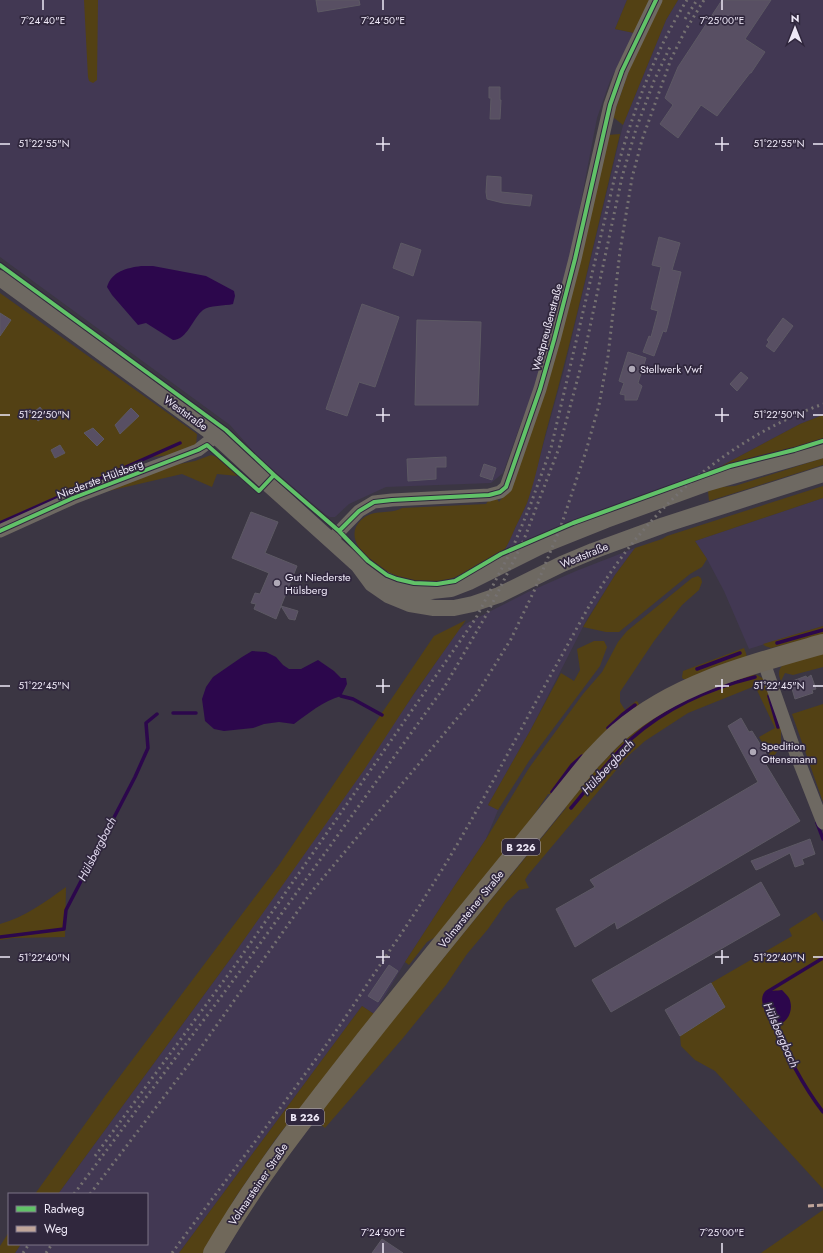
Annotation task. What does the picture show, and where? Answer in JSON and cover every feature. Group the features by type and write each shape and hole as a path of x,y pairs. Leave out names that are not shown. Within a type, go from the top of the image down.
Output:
{"main road":[{"name":"Volmarsteiner Straße","path":"213,1253 272,1160 316,1103 406,988 591,760 619,732 664,701 718,676 763,660 823,644"}],"street":[{"name":"Westpreußenstraße","path":"330,541 359,511 374,502 489,495 500,492 506,487 540,389 554,340 575,259 610,105 622,71 656,0"},
{"name":"Weststraße","path":"0,278 216,436 358,565 392,583 412,590 428,591 451,589 469,582 541,546 606,520 708,483 823,450"},
{"name":"Niederste Hülsberg","path":"0,531 73,498 198,450 216,436"},
{"name":"Weststraße","path":"358,565 372,584 388,595 405,602 422,606 434,608 454,608 499,596 562,564 657,528 823,474"},
{"path":"763,660 796,754 823,823"}],"shaded area":[{"path":"0,0 627,0 615,29 634,33 610,81 597,118 570,259 544,368 522,420 503,473 491,483 386,487 349,504 335,517 330,517 259,458 230,425 0,257"},
{"path":"84,0 98,0 97,80 93,83 89,81 88,77"},
{"path":"627,0 651,0 634,33 615,29"},
{"path":"662,0 678,0 666,20 623,125 613,117 630,67"},
{"path":"678,0 823,0 823,415 800,424 712,471 595,512 504,551 527,503 564,370 623,125 666,20"},
{"path":"620,134 535,477 527,503 508,544 498,555 451,579 437,582 416,581 408,580 388,572 371,561 358,545 355,537 355,528 366,516 402,508 486,504 488,501 497,499 499,502 507,491 608,135"},
{"path":"141,266 153,266 206,276 234,291 235,296 233,304 206,308 199,314 186,333 178,339 173,340 146,323 138,325 107,287 112,277 116,274 125,269"},
{"path":"0,293 197,434 196,446 170,455 153,457 155,452 152,457 0,523"},
{"path":"823,415 823,439 757,456 712,471 800,424"},
{"path":"211,455 217,457 238,476 217,474 212,487 182,474 91,495 169,466 195,461"},
{"path":"823,458 823,465 709,501 708,491 721,487 735,486"},
{"path":"823,486 823,498 695,541 707,559 702,567 690,574 619,632 606,632 583,627 615,575 635,548 667,536"},
{"path":"823,498 823,626 749,649 724,591 707,559 695,541"},
{"path":"635,548 615,575 587,619 530,731 488,805 498,810 486,839 405,962 374,1014 362,1006 179,1253 15,1253 20,1245 148,1245 148,1193 59,1193 231,958 459,629 467,623 528,592"},
{"path":"698,576 701,578 702,582 699,590 682,605 654,641 620,692 620,702 625,710 636,701 639,705 553,794 548,794 528,824 437,936 427,942 409,965 405,962 486,839 529,768 583,694 602,672 618,642 627,631 692,578"},
{"path":"466,620 415,692 364,770 231,958 59,1193 36,1193 105,1096 279,865 434,636"},
{"path":"823,626 823,635 771,648 763,644"},
{"path":"594,641 604,641 607,647 600,666 529,761 498,810 488,805 561,673 574,681 580,670 577,649"},
{"path":"744,648 747,658 688,679 683,679 682,677 683,671"},
{"path":"252,651 266,652 276,657 289,669 301,669 318,660 341,678 346,678 347,684 341,696 322,704 294,724 279,722 264,724 253,728 224,731 214,729 205,721 202,699 206,687 213,677"},
{"path":"823,653 823,667 793,675 785,673 781,681 779,672 787,662"},
{"path":"750,674 757,675 766,680 781,727 781,742 779,749 772,759 759,737 775,728 755,686 688,713 645,741 628,756 528,875 525,880 529,888 519,890 506,903 488,929 467,954 446,985 403,1038 325,1128 314,1119 386,1028 566,808 565,805 591,774 632,732 670,706"},
{"path":"823,704 823,802 792,714"},
{"path":"66,887 65,937 13,938 0,940 0,924 26,913"},
{"path":"816,912 823,922 823,1189 715,1071 695,1060 681,1046 680,1036 725,1007 711,983 792,936 789,929"},
{"path":"782,990 789,998 791,1010 788,1018 778,1025 766,1010 763,1000 766,993 769,991"},
{"path":"362,1006 374,1014 275,1140 235,1198 205,1253 179,1253"},
{"path":"823,1210 823,1253 761,1253"},
{"path":"8,1234 8,1245 20,1245 15,1253 0,1253 0,1246"}],"building":[{"path":"316,0 359,0 360,5 318,12"},
{"path":"722,0 771,0 745,39 765,52 751,73 717,116 701,105 678,138 660,124 673,105 665,98 678,67"},
{"path":"489,87 500,87 500,119 490,119 491,98 489,98"},
{"path":"487,176 501,177 501,192 532,195 530,206 503,203 487,199"},
{"path":"659,237 680,243 672,270 681,272 666,332 663,331 654,356 643,352 649,336 651,337 658,311 651,309 661,267 652,265"},
{"path":"401,243 421,250 413,276 393,268"},
{"path":"362,304 399,317 375,387 359,382 347,416 326,409"},
{"path":"0,313 11,320 0,336"},
{"path":"783,318 793,326 774,352 766,346 769,342 767,340"},
{"path":"417,320 481,322 478,405 415,405"},
{"name":"Stellwerk Vwf","path":"628,352 646,358 638,383 642,386 637,400 625,400 625,395 620,394 624,383 619,381"},
{"path":"741,372 748,378 737,391 730,384"},
{"path":"40,407 46,415 38,421 34,415 34,412"},
{"path":"131,408 139,416 120,434 115,425"},
{"path":"93,428 104,439 97,446 84,433"},
{"path":"60,445 65,453 55,458 51,450"},
{"path":"446,457 446,467 436,467 436,479 408,481 407,459"},
{"path":"484,464 496,468 492,480 480,476"},
{"path":"251,512 278,522 265,553 297,566 276,619 254,609 256,604 251,603 255,593 260,594 269,573 232,558"},
{"path":"281,606 298,611 295,620 289,619"},
{"path":"811,675 816,689 812,690 813,693 795,699 790,682 806,676 807,678"},
{"path":"741,718 749,732 752,731 770,760 765,763 800,821 617,929 615,922 575,947 556,909 595,887 590,880 758,782 728,726"},
{"path":"810,839 815,854 802,859 804,864 795,867 790,853 756,870 751,861"},
{"path":"761,882 780,915 611,1012 592,980"},
{"path":"389,965 398,971 378,1002 368,996"},
{"path":"711,983 725,1007 680,1036 665,1010"},
{"path":"382,1239 403,1253 372,1253"}],"waterway":[{"path":"0,523 180,443"},
{"path":"777,643 823,630"},
{"path":"697,669 740,653"},
{"name":"Hülsbergbach","path":"571,808 615,755 631,739 659,718 689,700 705,693 755,677"},
{"name":"Hülsbergbach","path":"341,696 353,699 382,715"},
{"name":"Hülsbergbach","path":"769,696 778,727"},
{"path":"608,728 635,705"},
{"name":"Hülsbergbach","path":"173,713 196,713"},
{"name":"Hülsbergbach","path":"0,937 64,929 66,910 135,777 148,748 146,723 157,714"},
{"path":"552,792 572,765 582,756"},
{"name":"Hülsbergbach","path":"817,823 823,839"},
{"name":"Hülsbergbach","path":"823,958 767,992 764,996 766,1010 792,1062 806,1088 823,1112"}],"railway":[{"path":"95,1156 236,964 476,618 513,547 551,448 615,176 629,130 654,63 687,0"},
{"path":"685,19 697,0"},
{"path":"91,1193 192,1060 312,891 475,697 511,639 535,589 561,526 586,451 599,405 608,356 620,251 632,178 642,140 671,59 685,31 704,0"},
{"path":"75,1193 241,970 445,686 488,612 523,542 559,448 584,355 622,177 636,129 654,81 670,47"},
{"path":"172,1253 331,1038 415,913 478,808 597,593 619,561 667,504 694,479 754,436 823,404"},
{"path":"23,1253 28,1245"},
{"path":"46,1253 51,1245"}],"marked path":[{"path":"808,1206 823,1205"}],"cycle path":[{"path":"339,531 359,511 374,502 489,495 500,492 506,487 540,389 554,340 575,259 610,105 622,71 656,0"},
{"path":"0,265 226,430 274,475 339,531 368,561 387,575 414,583 437,584 455,581 501,554 573,523 730,466 823,441"},
{"path":"0,531 73,498 198,450 207,445 259,491 274,475"}],"place":[{"name":"Stellwerk Vwf","path":"632,369"},
{"name":"Gut Niederste Hülsberg","path":"277,583"},
{"name":"Spedition Ottensmann","path":"753,752"}]}
